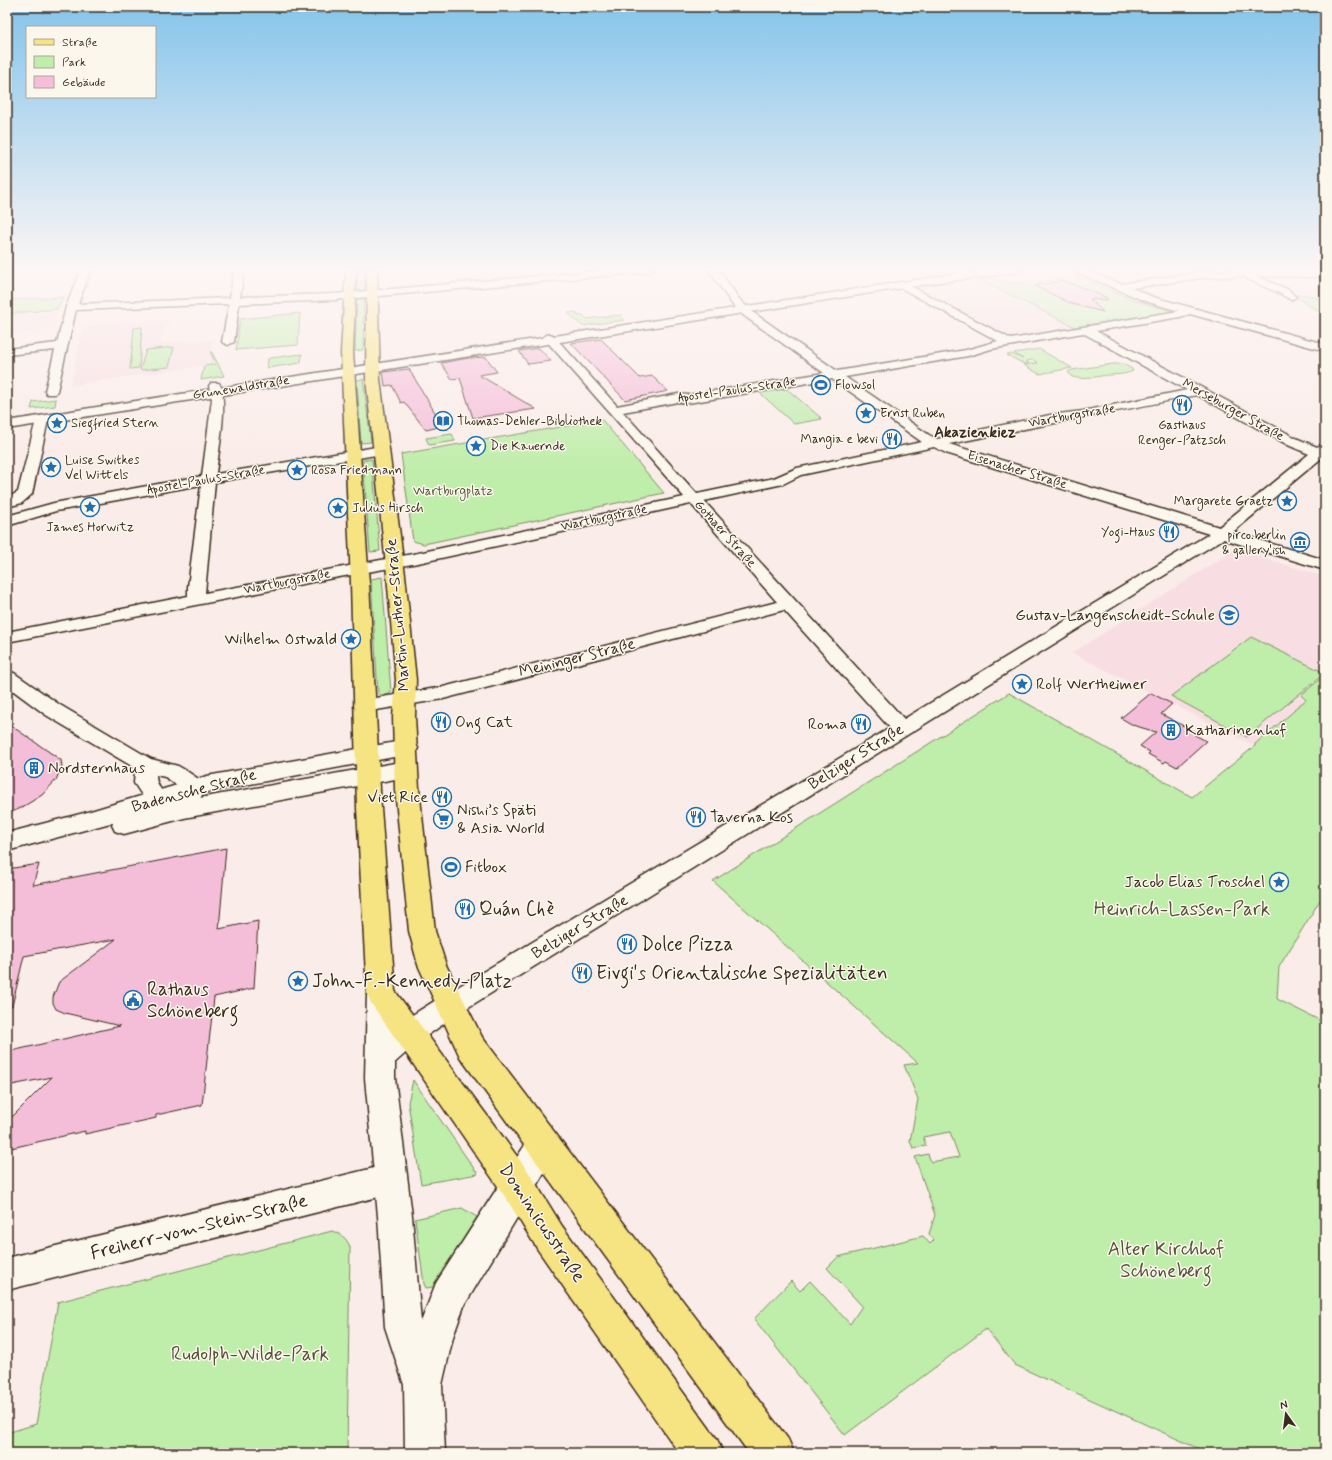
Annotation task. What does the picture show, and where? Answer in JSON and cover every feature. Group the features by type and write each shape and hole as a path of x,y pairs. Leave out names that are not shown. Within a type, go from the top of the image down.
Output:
{"main road":[{"path":"348,337 347,367 359,569 364,706 380,994 380,1058 385,1130 395,1220 403,1327 423,1384"},
{"name":"Martin-Luther-Straße","path":"373,337 373,363 406,680 404,717 406,758 422,931 432,965 450,1005"},
{"name":"Grunewaldstraße","path":"7,425 347,367 556,337"},
{"name":"Grunewaldstraße","path":"7,421 216,389"},
{"name":"Badensche Straße","path":"7,842 49,842 70,839 151,816 367,765 406,758"},
{"name":"Badensche Straße","path":"7,842 84,822 195,787 240,777 367,765"},
{"name":"Dominicusstraße","path":"380,994 518,1186 550,1238 703,1453"},
{"path":"450,1005 471,1047 774,1453"},
{"path":"426,1453 423,1384 434,1337 450,1296 543,1145"}],"street":[{"path":"51,391 63,337"},
{"path":"228,342 229,337"},
{"name":"Eisenacher Straße","path":"782,337 924,438 934,443 951,450 1325,565"},
{"path":"999,337 1010,343"},
{"name":"Apostel-Paulus-Straße","path":"614,410 678,398 688,399 968,353 989,346 1044,337"},
{"name":"Merseburger Straße","path":"1098,337 1293,442 1322,450"},
{"path":"1286,337 1325,348"},
{"name":"Gothaer Straße","path":"550,338 902,729"},
{"path":"7,352 61,346"},
{"path":"197,600 196,587 218,399 216,389"},
{"name":"Wartburgstraße","path":"7,638 394,562 778,481 797,472 1050,418 1084,415 1199,391"},
{"path":"12,501 24,494 42,420"},
{"name":"Apostel-Paulus-Straße","path":"7,521 32,512 54,507 382,450"},
{"name":"Belziger Straße","path":"380,1058 409,1033 450,1005 593,919 1221,533 1322,450"},
{"path":"12,501 32,512"},
{"name":"Meininger Straße","path":"364,706 443,693 788,604"},
{"path":"7,677 53,710 145,765 171,771 195,787 184,809 156,799 145,783 145,765"},
{"name":"Freiherr-vom-Stein-Straße","path":"7,1274 390,1179"}],"shaded area":[{"path":"81,337 162,337 161,342 216,340 212,343 210,352 216,364 71,385"},
{"name":"Gustav-Langenscheidt-Schule","path":"1236,549 1325,577 1325,664 1321,669 1325,671 1325,675 1301,695 1306,700 1255,744 1255,746 1072,653"}],"green space":[{"path":"133,337 141,337 139,368 130,369"},
{"path":"238,337 298,337 298,345 236,350"},
{"path":"356,337 363,337 363,350 355,351"},
{"path":"174,347 169,367 140,370 146,350"},
{"path":"1039,349 1072,368 1039,374 1024,365 1038,363 1033,360 1026,361 1029,363 1024,364 1007,355 1012,354 1023,359 1014,353"},
{"path":"210,352 212,352 224,376 201,380 204,366 216,364"},
{"path":"302,354 301,363 267,368 268,359 270,358"},
{"path":"1123,364 1133,371 1129,373 1084,379 1072,377 1068,372 1072,370"},
{"path":"363,379 371,442 361,443 357,380"},
{"path":"787,389 822,419 794,424 760,393"},
{"path":"56,399 55,406 31,409 33,402"},
{"name":"Wartburgplatz","path":"602,420 664,493 424,544 413,541 401,454"},
{"path":"452,434 455,441 429,445 426,438"},
{"path":"372,459 380,551 370,552 363,460"},
{"path":"382,577 391,692 389,694 379,695 371,579"},
{"path":"1251,637 1325,673 1247,737 1171,696"},
{"path":"1325,675 1325,895 1322,897 1279,967 1277,999 1325,1023 1325,1453 1208,1453 1015,1365 986,1329 845,1435 754,1319 791,1281 800,1291 810,1281 850,1324 862,1306 827,1268 838,1257 923,1236 930,1244 934,1240 929,1234 935,1215 915,1157 928,1154 931,1162 959,1157 950,1132 923,1137 926,1146 913,1148 910,1141 918,1099 904,1065 918,1063 713,881 1009,693 1192,797 1255,746 1255,744 1306,700 1301,695"},
{"path":"413,1080 478,1174 421,1184 408,1103"},
{"path":"462,1208 477,1217 433,1287 426,1288 424,1284 415,1219"},
{"name":"Rudolph-Wilde-Park","path":"332,1231 343,1236 350,1247 347,1453 7,1453 7,1433 36,1424 58,1302"}],"building":[{"path":"601,339 640,378 652,376 668,391 625,400 571,343"},
{"path":"539,348 551,361 528,364 519,351"},
{"path":"486,357 497,372 479,375 536,409 473,418 460,378 452,379 441,363 469,358"},
{"path":"409,369 443,426 426,430 404,402 401,403 392,385 385,386 383,372"},
{"name":"Katharinenhof","path":"1151,693 1172,704 1161,714 1197,733 1195,735 1206,741 1177,767 1166,761 1164,763 1148,754 1150,752 1140,746 1156,732 1133,725 1121,718"},
{"name":"Nordsternhaus","path":"7,723 61,760 62,766 56,780 42,795 21,808 7,814"},
{"name":"Rathaus Schöneberg","path":"226,848 219,929 258,921 254,988 214,997 202,1105 156,1115 156,1118 85,1134 85,1131 7,1149 7,1117 13,1116 52,1077 7,1086 7,1052 120,1026 65,1013 56,1009 53,1003 53,997 59,982 116,939 24,956 12,1006 7,1006 7,869 39,864 33,885"}],"place":[{"name":"Flowsol","path":"821,385"},
{"name":"Gasthaus Renger-Patzsch","path":"1182,405"},
{"name":"Ernst Ruben","path":"866,413"},
{"name":"Thomas-Dehler-Bibliothek","path":"443,421"},
{"name":"Siegfried Stern","path":"57,423"},
{"name":"Mangia e bevi","path":"892,439"},
{"name":"Die Kauernde","path":"476,446"},
{"name":"Luise Switkes Vel Wittels","path":"51,467"},
{"name":"Rosa Friedmann","path":"297,470"},
{"name":"Margarete Graetz","path":"1287,501"},
{"name":"James Horwitz","path":"90,507"},
{"name":"Julius Hirsch","path":"338,508"},
{"name":"Yogi-Haus","path":"1169,532"},
{"name":"pirco.berlin & gallery'ish","path":"1300,542"},
{"name":"Gustav-Langenscheidt-Schule","path":"1229,615"},
{"name":"Wilhelm Ostwald","path":"351,639"},
{"name":"Rolf Wertheimer","path":"1022,684"},
{"name":"Ong Cat","path":"441,722"},
{"name":"Roma","path":"861,724"},
{"name":"Katharinenhof","path":"1171,730"},
{"name":"Nordsternhaus","path":"34,768"},
{"name":"Viet Rice","path":"442,797"},
{"name":"Taverna Kos","path":"696,817"},
{"name":"Nishi’s Späti & Asia World","path":"443,819"},
{"name":"Fitbox","path":"451,867"},
{"name":"Jacob Elias Troschel","path":"1279,882"},
{"name":"Quán Chè","path":"465,909"},
{"name":"Dolce Pizza","path":"627,944"},
{"name":"Eivgi's Orientalische Spezialitäten","path":"582,973"},
{"name":"John-F.-Kennedy-Platz","path":"298,981"},
{"name":"Rathaus Schöneberg","path":"133,1000"}],"district":[{"name":"Akazienkiez","path":"975,433"}],"park label":[{"name":"Heinrich-Lassen-Park","path":"1182,909"},
{"name":"Alter Kirchhof Schöneberg","path":"1166,1260"}]}
